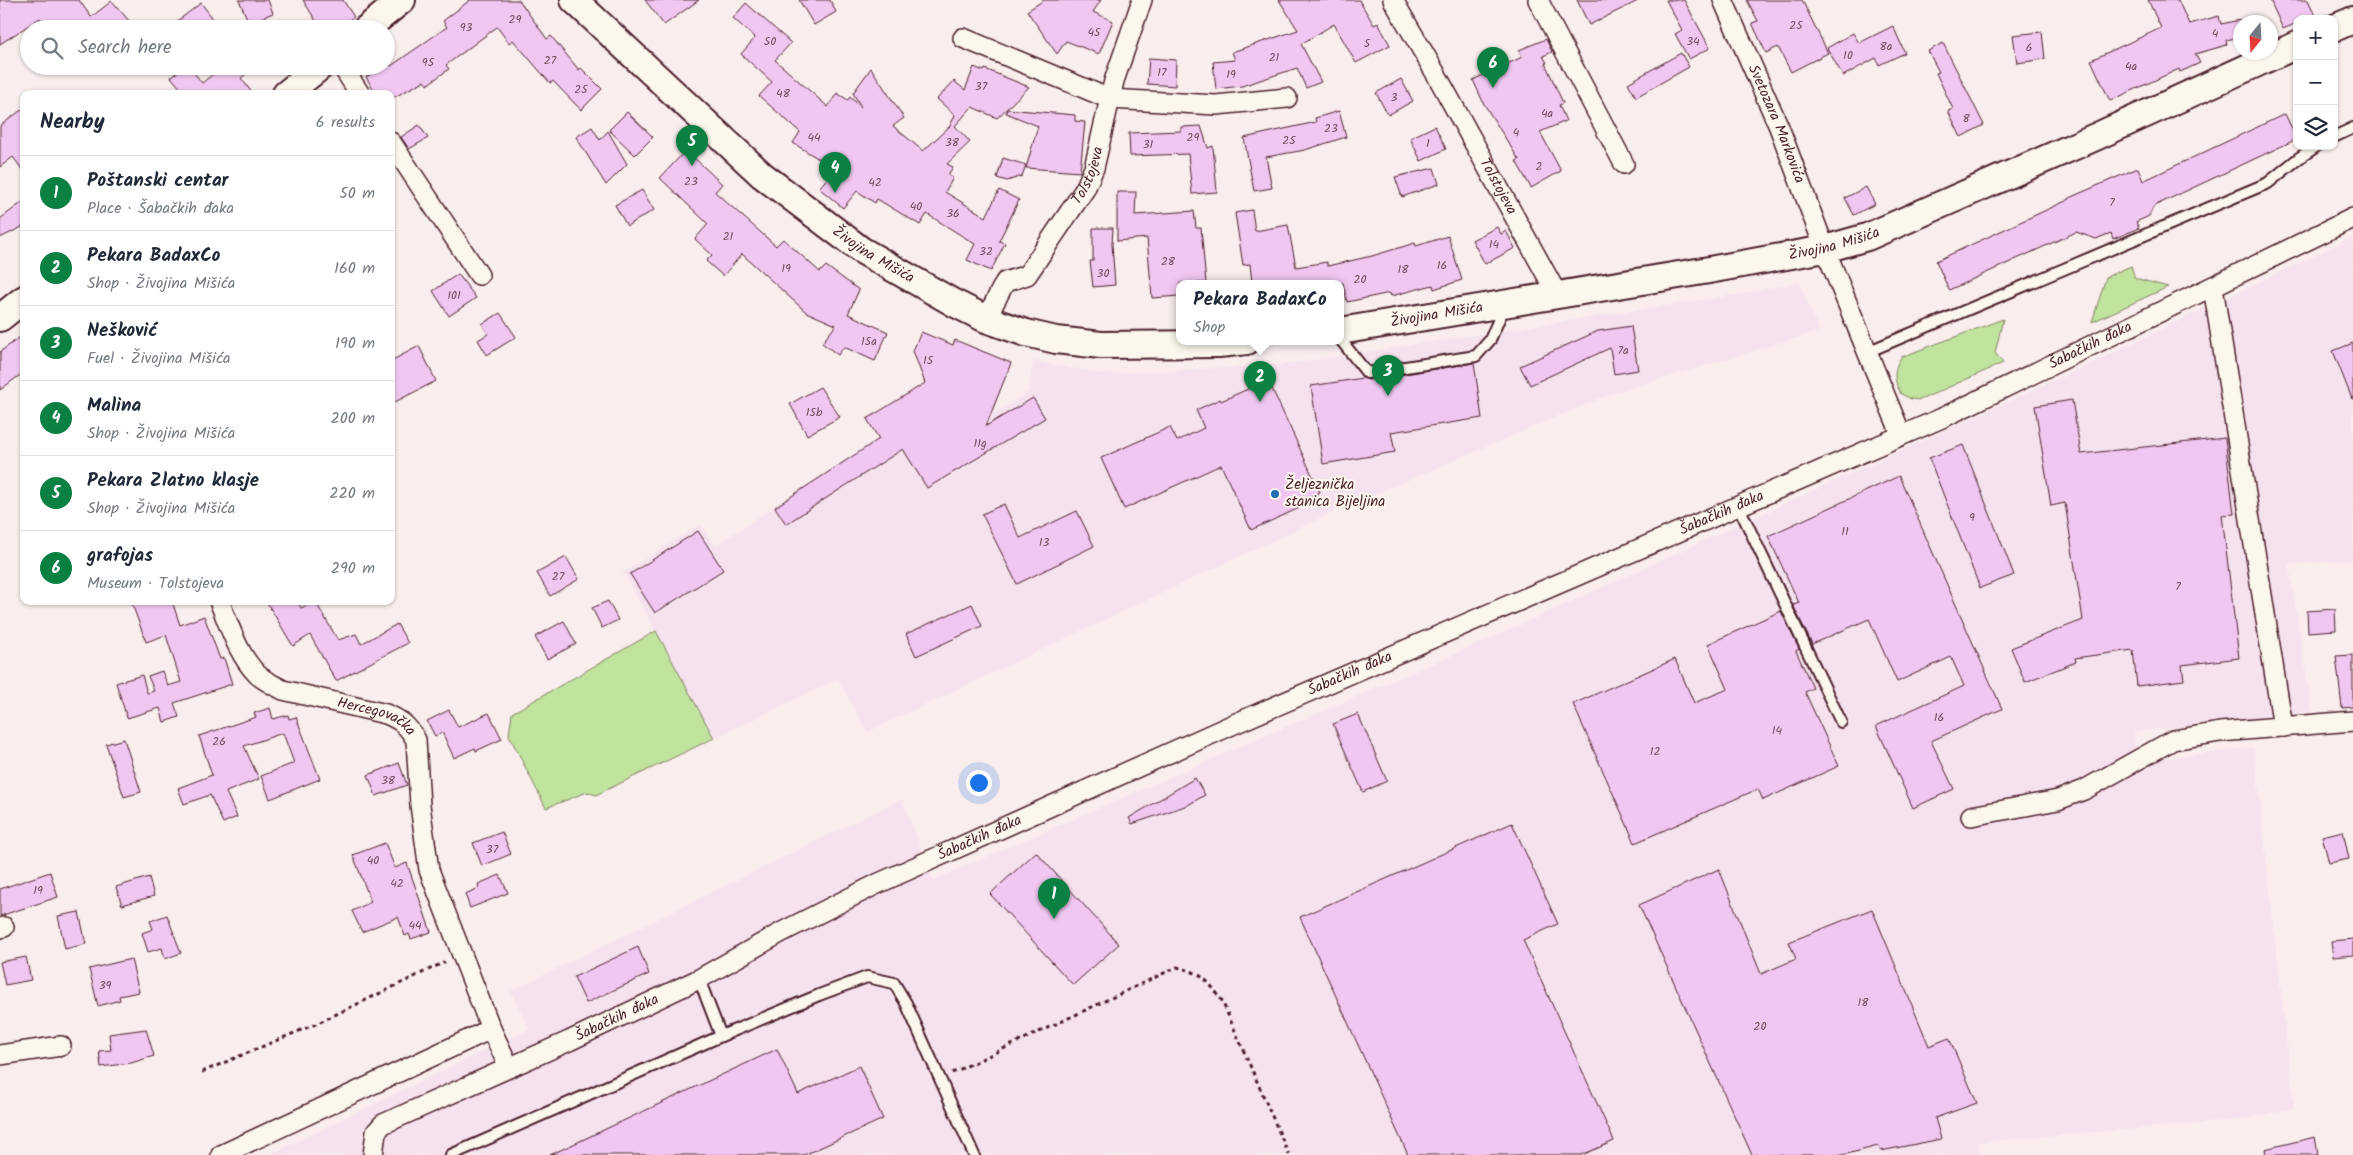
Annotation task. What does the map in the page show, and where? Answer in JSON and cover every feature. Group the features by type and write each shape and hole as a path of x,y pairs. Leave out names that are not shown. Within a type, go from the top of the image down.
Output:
{"main road":[{"path":"377,20 402,0"},
{"name":"Živojina Mišića","path":"574,0 762,175 861,250 915,282 986,319 1026,333 1056,340 1101,345 1176,344"},
{"path":"2338,26 2353,20"},
{"name":"Živojina Mišića","path":"1344,330 1825,249 1876,233 2117,128 2293,47"},
{"path":"291,90 310,75"},
{"path":"1,314 20,302"}],"street":[{"name":"Tolstojeva","path":"986,319 1005,282 1027,275 1085,189 1094,168 1114,81 1142,0"},
{"name":"Tolstojeva","path":"1393,0 1436,74 1556,294"},
{"path":"1538,0 1624,164"},
{"name":"Svetozara Markovića","path":"1723,0 1778,127 1825,249 1901,434"},
{"path":"963,38 1110,99 1216,105 1286,98"},
{"path":"348,75 357,90"},
{"path":"395,148 479,275"},
{"name":"Šabačkih đaka","path":"373,1155 376,1132 383,1124 569,1041 699,979 782,932 877,884 1234,724 1602,567 1738,505 1942,418 2353,218"},
{"path":"2213,287 2283,727"},
{"name":"Hercegovačka","path":"221,605 247,661 257,674 270,683 283,690 386,714 401,720 411,730 416,740 420,805 429,870 491,1029 509,1067"},
{"path":"1971,816 2058,800 2084,790 2173,740 2220,732 2353,721"},
{"path":"221,1155 491,1029"},
{"path":"0,1055 61,1046"}],"lane":[{"path":"2338,135 2353,128"},
{"path":"1867,352 2268,182 2311,150"},
{"path":"1344,344 1367,373 1476,356 1490,340 1506,302"},
{"path":"1738,505 1841,722"},
{"path":"451,1155 721,1036 867,976 894,983 906,1003 974,1155"},
{"path":"699,979 721,1036"}],"path":[{"path":"202,1072 318,1023 462,954"},
{"path":"940,1079 1177,967 1196,972 1210,984 1222,1001 1289,1155"}],"shaded area":[{"path":"2353,237 2353,560 2289,564 2312,712 2134,732 2138,761 2254,748 2294,1108 2239,1120 1978,1142 1981,1155 269,1155 529,1029 511,991 902,799 933,880 1487,640 2077,370"},
{"path":"1799,282 1819,331 1613,393 1344,507 867,732 838,679 714,738 623,573 701,524 715,546 930,404 951,439 1029,392 1033,361 1102,374 1282,365 1747,293"}],"green space":[{"path":"2131,266 2135,278 2168,287 2092,322 2106,277"},
{"path":"2003,319 1995,353 2003,363 1920,400 1911,399 1901,394 1896,384 1895,375 1896,366 1901,357"},
{"path":"656,631 714,738 596,795 587,792 546,808 509,735 512,713"}],"building":[{"path":"0,0 79,0 91,17 112,1 128,20 41,20 40,18 37,20 20,20 20,31 0,44"},
{"path":"239,0 268,0 273,13 256,20 248,20"},
{"path":"303,0 343,0 354,17 349,20 315,20"},
{"path":"470,0 519,0 547,39 551,36 579,70 581,68 602,89 581,110 553,81 550,83 513,40 509,43 497,27 446,65 449,69 427,85 424,81 395,97 395,90 374,90 366,77 370,75 395,75 395,63 447,27 443,21"},
{"path":"645,0 699,0 664,25"},
{"path":"799,0 830,0 836,12 814,25"},
{"path":"1044,0 1101,0 1093,12 1113,21 1099,54 1066,41 1057,54 1027,11"},
{"path":"1279,0 1359,0 1374,25 1378,23 1390,45 1356,63 1334,24 1301,44 1321,82 1306,88 1297,68 1242,86 1216,89 1213,62 1235,60 1232,52 1298,30"},
{"path":"1577,0 1640,0 1589,25"},
{"path":"1666,0 1684,0 1710,48 1689,59 1675,34 1682,30"},
{"path":"1747,0 1802,0 1828,53 1791,72 1778,47 1766,53 1752,23 1758,21"},
{"path":"2148,0 2178,0 2189,24 2219,16 2221,24 2233,21 2233,38 2226,40 2227,45 2195,54 2200,63 2180,72 2179,69 2110,101 2091,60 2161,28"},
{"path":"2270,0 2308,0 2315,15 2293,15 2293,25 2283,29"},
{"path":"201,3 214,20 179,20"},
{"path":"746,3 791,43 775,60 828,107 837,93 848,100 850,97 861,107 853,93 871,68 904,118 893,126 923,151 950,126 955,115 937,99 954,81 965,90 974,67 984,71 985,69 1029,87 997,118 972,107 955,126 970,142 947,164 953,167 948,175 953,178 945,192 986,217 999,190 1019,200 999,241 1005,243 991,271 967,260 975,244 927,214 920,225 877,199 875,203 857,191 843,208 819,188 835,169 793,143 800,132 759,96 772,82 741,54 755,38 733,18"},
{"path":"1893,26 1905,53 1879,65 1876,58 1843,76 1827,48 1853,33 1859,43"},
{"path":"2042,32 2045,59 2017,63 2013,35"},
{"path":"1546,39 1552,52 1543,56 1563,103 1559,105 1566,121 1540,132 1561,171 1531,188 1516,161 1519,160 1484,104 1473,80 1522,57 1519,50"},
{"path":"1943,43 1984,125 1961,137 1948,111 1953,109 1936,73 1939,72 1928,51"},
{"path":"1681,53 1689,67 1636,97 1628,83"},
{"path":"1149,58 1176,60 1175,86 1147,84"},
{"path":"174,75 196,75 202,83 212,75 245,75 241,78 250,90 182,90 171,77"},
{"path":"1401,79 1413,101 1388,115 1376,93"},
{"path":"1007,109 1075,115 1075,121 1085,122 1080,172 1026,168 1038,126 1006,113"},
{"path":"20,111 20,167 13,157 0,167 0,126"},
{"path":"1339,111 1346,137 1305,150 1266,157 1272,188 1254,191 1244,138 1316,122 1315,118"},
{"path":"627,112 653,137 635,155 609,130"},
{"path":"2285,114 2293,131 2293,141 2154,206 2149,216 2136,222 2139,228 2113,239 2111,233 2096,239 2076,232 1949,290 1936,261 2069,198 2138,168 2143,181"},
{"path":"419,125 428,138 409,149 401,137"},
{"path":"1201,126 1208,148 1213,146 1217,192 1192,194 1188,154 1130,156 1129,133 1181,131 1181,127"},
{"path":"1435,126 1446,149 1421,161 1410,138"},
{"path":"592,127 600,140 608,131 627,164 606,185 576,137"},
{"path":"686,150 722,184 715,192 776,246 783,239 820,272 826,266 859,290 848,314 888,332 875,361 844,347 838,355 822,343 836,325 806,312 742,254 723,276 706,261 712,255 695,239 708,224 660,178"},
{"path":"1003,158 1026,165 1022,176 1007,181 997,178"},
{"path":"1434,168 1439,184 1402,197 1395,177"},
{"path":"1866,187 1875,204 1854,215 1845,198"},
{"path":"642,190 654,210 627,226 615,205"},
{"path":"1117,192 1136,192 1135,215 1194,211 1196,228 1201,228 1206,280 1176,280 1176,296 1152,298 1147,238 1117,241"},
{"path":"20,204 20,228 0,238 0,219"},
{"path":"1252,210 1255,231 1288,225 1296,267 1327,262 1327,266 1372,256 1415,243 1416,246 1448,236 1462,280 1434,289 1433,285 1391,296 1390,293 1347,302 1344,280 1252,280 1250,264 1243,265 1235,213"},
{"path":"1497,227 1501,234 1506,231 1515,248 1485,264 1472,240"},
{"path":"1093,228 1113,228 1112,244 1115,285 1093,287 1090,261 1093,261"},
{"path":"458,274 476,298 449,316 433,291"},
{"path":"500,313 516,337 487,355 478,340 488,334 482,324"},
{"path":"1631,326 1638,370 1614,374 1610,348 1530,385 1520,366 1598,331"},
{"path":"921,332 953,345 955,340 1011,363 986,426 1033,398 1045,418 927,488 903,449 786,524 775,507 879,439 867,419 925,383 913,351"},
{"path":"20,337 20,375 0,390 0,352"},
{"path":"2353,343 2353,399 2352,399 2333,351"},
{"path":"419,346 436,381 395,402 395,359"},
{"path":"1474,363 1482,418 1391,432 1395,452 1323,464 1311,386 1363,378 1368,380"},
{"path":"1268,380 1320,492 1303,500 1306,505 1251,530 1221,465 1124,509 1101,458 1170,427 1177,441 1204,428 1196,410"},
{"path":"820,387 840,417 807,435 790,404"},
{"path":"2072,400 2081,454 2225,438 2234,514 2222,515 2239,658 2182,665 2184,680 2137,686 2133,650 2075,658 2076,662 2025,682 2011,648 2083,620 2065,503 2051,506 2035,406"},
{"path":"1963,445 2014,575 1980,588 1929,458"},
{"path":"1899,476 2002,709 1931,741 1954,789 1913,808 1876,726 1964,686 1951,657 1897,682 1869,619 1812,644 1793,605 1799,603 1768,536"},
{"path":"1004,504 1020,538 1077,511 1094,546 1017,584 982,514"},
{"path":"698,531 723,570 655,613 630,574"},
{"path":"566,557 579,579 550,596 537,573"},
{"path":"608,601 618,620 602,628 592,608"},
{"path":"972,604 982,626 916,656 906,634"},
{"path":"132,605 173,605 180,625 204,616 220,659 224,658 232,684 174,703 179,717 164,722 160,708 127,718 116,683 142,675 147,693 154,691 148,676 162,671 168,686 181,682 166,635 146,642"},
{"path":"268,605 299,605 301,608 307,605 317,605 338,640 356,634 361,644 397,624 408,643 336,681 310,635 293,646"},
{"path":"2335,609 2336,630 2308,632 2307,611"},
{"path":"1781,611 1799,649 1796,651 1813,688 1805,692 1839,766 1763,800 1758,789 1635,843 1573,704 1675,659 1694,703 1728,689 1708,644"},
{"path":"564,621 576,644 547,659 535,637"},
{"path":"2353,655 2353,707 2342,708 2336,656"},
{"path":"270,708 273,719 288,715 289,719 296,717 320,779 270,799 261,776 294,763 283,733 244,746 259,779 226,792 237,817 223,823 210,795 184,804 178,788 212,775 199,736 256,717 254,713"},
{"path":"449,710 458,727 489,713 502,739 476,751 475,748 454,758 442,732 435,736 427,721"},
{"path":"1358,714 1387,781 1363,792 1333,724"},
{"path":"124,739 141,792 124,797 106,744"},
{"path":"399,763 407,785 376,796 368,775"},
{"path":"1195,778 1205,795 1188,805 1132,824 1129,818"},
{"path":"1512,823 1558,924 1523,940 1614,1141 1582,1155 1408,1155 1300,917"},
{"path":"2343,831 2349,859 2329,863 2322,836"},
{"path":"502,832 511,854 482,866 473,843"},
{"path":"385,843 395,868 407,863 431,932 411,939 409,934 405,936 398,917 362,932 352,911 371,902 353,855"},
{"path":"1036,852 1119,944 1073,985 990,894"},
{"path":"1719,869 1761,974 1796,959 1789,942 1872,909 1929,1046 1949,1038 1977,1103 1935,1118 1941,1139 1881,1151 1878,1146 1843,1155 1752,1155 1639,905"},
{"path":"50,872 58,897 0,916 0,889"},
{"path":"500,875 508,893 470,908 465,894 479,888 478,884"},
{"path":"149,877 154,896 122,905 116,887"},
{"path":"79,912 86,944 65,949 58,916"},
{"path":"167,915 181,953 165,959 162,948 148,952 142,933 153,929 150,921"},
{"path":"2353,939 2353,955 2333,957 2331,941"},
{"path":"638,947 649,974 586,1003 574,977"},
{"path":"26,957 31,980 5,985 0,962"},
{"path":"131,959 139,992 119,996 120,1000 98,1006 89,969"},
{"path":"146,1029 154,1056 131,1063 101,1067 99,1051 111,1050 109,1034"},
{"path":"777,1049 798,1094 859,1066 883,1119 804,1155 550,1155"},
{"path":"2315,1137 2318,1155 2266,1155 2265,1149"}],"place":[{"name":"grafojas","path":"1493,88"},
{"name":"Pekara Zlatno klasje","path":"692,166"},
{"name":"Malina","path":"835,193"},
{"name":"Nešković","path":"1388,396"},
{"name":"Pekara BadaxCo","path":"1260,402"},
{"name":"Željeznička stanica Bijeljina","path":"1275,494"},
{"name":"Poštanski centar","path":"1054,919"}]}
